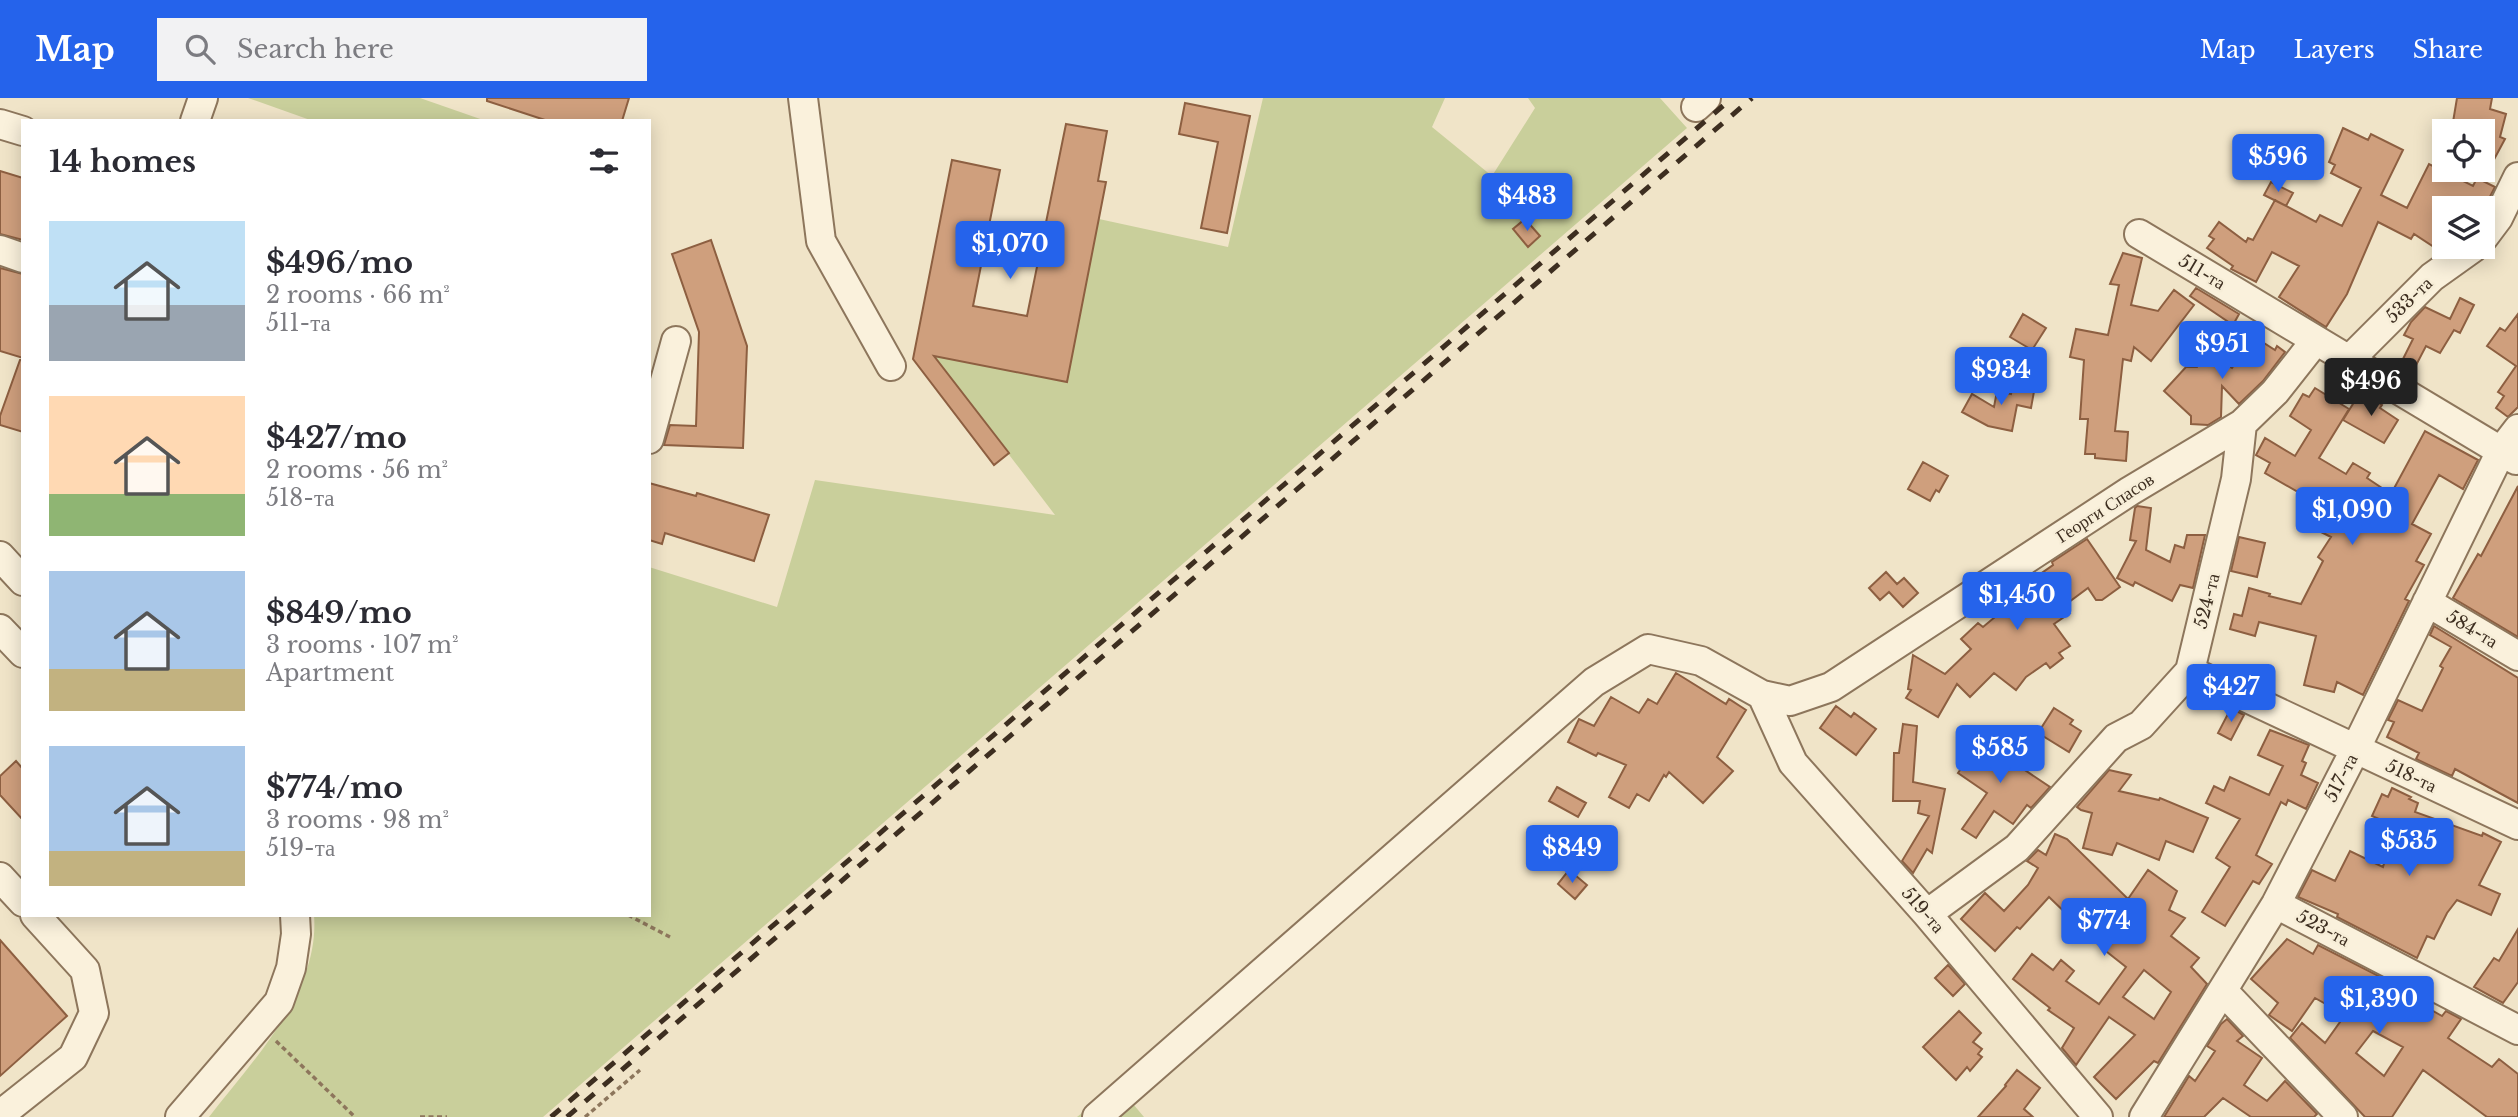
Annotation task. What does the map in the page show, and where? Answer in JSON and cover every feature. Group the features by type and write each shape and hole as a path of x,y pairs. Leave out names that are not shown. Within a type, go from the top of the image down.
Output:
{"street":[{"path":"196,119 203,98"},
{"path":"803,98 821,242 891,366"},
{"path":"0,124 21,130"},
{"path":"2495,222 2518,177"},
{"name":"511-та","path":"2139,234 2510,456"},
{"path":"0,250 21,257"},
{"name":"533-та","path":"2349,360 2432,277 2457,259"},
{"name":"Георги Спасов","path":"1762,695 1790,701 1832,687 2130,491 2242,424 2275,392 2316,340"},
{"path":"651,432 676,341"},
{"name":"524-та","path":"1927,914 2017,848 2116,737 2141,724 2190,671 2236,479 2242,424"},
{"name":"517-та","path":"2144,1117 2276,904 2427,602 2510,456 2518,429"},
{"path":"0,556 21,580"},
{"name":"584-та","path":"2427,602 2518,656"},
{"path":"0,629 21,651"},
{"path":"1097,1117 1594,682 1648,649 1701,661 1762,695"},
{"name":"518-та","path":"2190,671 2518,825"},
{"name":"519-та","path":"1762,695 1793,763 1927,914 2098,1117"},
{"path":"0,877 21,900"},
{"name":"523-та","path":"2276,904 2518,1030"},
{"path":"0,1115 73,1057 94,1013 85,970 37,917"},
{"path":"180,1117 279,1002 291,968 296,934 295,917"},
{"path":"2223,991 2343,1117"}],"path":[{"path":"632,917 670,937"},
{"path":"259,1025 355,1117"},
{"path":"585,1117 640,1070"},
{"path":"420,1117 447,1117"}],"green space":[{"path":"248,98 420,98 480,119 307,119"},
{"path":"1263,98 1445,98 1432,127 1492,176 1535,108 1528,98 1660,98 1687,128 543,1117 209,1117 263,1048 295,998 313,943 314,917 651,917 651,568 777,607 815,480 1055,515 934,356 1067,382 1099,219 1228,247"},
{"path":"1117,1085 1144,1117 1077,1117"}],"building":[{"path":"487,98 629,98 623,119 542,119 487,101"},
{"path":"2457,98 2492,98 2490,109 2506,114 2500,137 2505,139 2495,158 2495,119 2454,119"},
{"path":"1185,103 1250,116 1227,233 1201,228 1218,142 1179,134"},
{"path":"1066,124 1107,131 1098,181 1106,182 1067,382 934,356 1009,453 994,465 913,359 952,160 1000,170 973,306 1027,316"},
{"path":"2343,128 2368,140 2371,134 2403,150 2381,195 2407,208 2429,164 2432,166 2432,182 2465,182 2473,186 2475,182 2485,182 2495,187 2490,196 2432,196 2432,246 2414,234 2411,239 2378,222 2347,294 2326,327 2279,297 2299,266 2272,252 2256,282 2231,269 2233,266 2207,248 2214,239 2209,236 2219,222 2246,242 2248,238 2253,240 2275,200 2316,222 2320,215 2342,226 2361,188 2331,173 2335,165 2329,162"},
{"path":"0,171 21,177 21,239 0,234"},
{"path":"2271,182 2293,193 2286,206 2264,195"},
{"path":"1525,219 1540,236 1528,247 1513,229"},
{"path":"711,240 747,346 743,448 664,445 670,425 696,426 699,332 672,254"},
{"path":"2123,253 2142,258 2131,305 2158,311 2174,290 2194,305 2151,361 2134,347 2131,361 2123,359 2115,431 2128,432 2126,461 2095,458 2095,454 2085,454 2088,419 2080,419 2084,360 2070,357 2076,329 2108,335 2119,285 2110,284"},
{"path":"0,268 21,273 21,357 0,351"},
{"path":"2196,288 2239,314 2233,325 2190,296"},
{"path":"2460,298 2474,305 2460,333 2454,330 2440,353 2426,346 2412,373 2399,367 2413,339 2404,335 2411,322 2425,307 2450,319"},
{"path":"2023,314 2046,328 2032,350 2010,337"},
{"path":"2518,314 2518,407 2508,417 2496,408 2504,396 2498,392 2516,366 2487,346 2500,328 2505,331"},
{"path":"2253,336 2275,350 2277,346 2285,352 2263,381 2239,404 2222,386 2221,417 2208,425 2191,424 2191,416 2164,391 2186,367 2197,367 2206,353 2232,368"},
{"path":"21,360 21,431 0,425 0,416"},
{"path":"2013,382 2035,386 2031,408 2017,405 2012,431 1988,426 1962,412 1972,394 1994,407 1997,391 2011,394"},
{"path":"2315,388 2349,409 2319,458 2346,474 2353,463 2370,473 2367,478 2391,494 2425,431 2478,460 2463,489 2439,475 2412,524 2431,534 2416,561 2424,565 2405,599 2409,601 2363,695 2337,682 2334,692 2304,685 2316,636 2259,622 2255,636 2230,629 2234,614 2242,616 2249,588 2301,604 2323,561 2318,557 2331,537 2299,521 2310,499 2265,473 2270,463 2256,455 2265,438 2295,456 2311,430 2290,416 2303,394 2309,397"},
{"path":"2361,391 2398,420 2384,443 2343,420"},
{"path":"1923,462 1948,476 1930,501 1908,489"},
{"path":"651,484 696,496 697,493 769,515 754,561 665,533 662,544 651,541"},
{"path":"2518,486 2518,637 2453,598 2478,554 2481,556"},
{"path":"2137,506 2151,508 2146,550 2170,562 2175,545 2184,548 2187,535 2205,535 2193,588 2180,585 2172,601 2135,582 2133,586 2117,578 2136,541 2130,540"},
{"path":"2239,537 2265,543 2257,577 2231,571"},
{"path":"2087,539 2120,587 2102,600 2096,600 2088,588 2065,605 2070,613 2054,624 2070,646 2059,653 2063,658 2050,668 2046,663 2026,677 2016,690 1994,673 1970,697 1957,684 1938,717 1906,698 1911,690 1908,689 1913,655 1945,674 1971,649 1961,639 1978,623 1983,627 2019,597 2016,591 2053,565 2052,562"},
{"path":"1886,572 1897,584 1904,578 1918,593 1903,607 1889,592 1880,600 1869,588"},
{"path":"2434,626 2518,678 2518,803 2455,769 2452,776 2416,759 2419,753 2387,737 2394,722 2388,720 2398,700 2422,711 2443,668 2440,666 2451,647 2430,635"},
{"path":"1676,673 1726,704 1729,699 1746,710 1717,757 1733,771 1703,803 1669,772 1666,777 1664,775 1649,801 1637,794 1629,808 1609,797 1626,765 1598,753 1596,756 1568,742 1579,719 1594,726 1611,697 1639,713 1648,699 1657,704"},
{"path":"1836,706 1851,717 1854,713 1876,729 1856,755 1820,728"},
{"path":"2054,708 2073,720 2070,724 2081,731 2069,752 2038,733"},
{"path":"2231,708 2244,715 2231,740 2218,733"},
{"path":"1903,724 1917,726 1913,782 1945,789 1932,853 1927,849 1913,873 1902,861 1929,816 1918,813 1920,801 1893,801 1894,753 1899,753"},
{"path":"2270,730 2309,745 2302,761 2306,763 2301,775 2318,783 2306,809 2288,800 2286,805 2281,802 2256,855 2272,864 2259,884 2253,881 2225,926 2202,912 2230,867 2216,858 2240,819 2206,803 2214,786 2224,791 2230,777 2269,795 2283,766 2258,755"},
{"path":"1982,739 1997,749 2002,742 2019,753 2013,762 2050,787 2031,808 2027,805 2013,824 1994,811 1976,838 1962,829 1987,793 1958,773"},
{"path":"16,761 21,767 21,818 0,795 0,776"},
{"path":"2109,770 2131,775 2119,791 2159,800 2160,798 2208,818 2193,852 2166,841 2159,860 2117,843 2112,855 2083,848 2092,813 2077,807"},
{"path":"1557,787 1586,803 1578,817 1549,801"},
{"path":"2392,788 2418,803 2415,812 2482,836 2483,833 2501,842 2479,885 2500,894 2491,915 2457,900 2434,939 2427,936 2417,958 2337,917 2338,914 2298,897 2312,870 2335,881 2350,851 2383,867 2395,826 2372,816 2382,794 2388,797"},
{"path":"2055,834 2067,839 2128,899 2148,870 2177,891 2169,910 2185,918 2171,936 2199,958 2191,967 2207,984 2158,1063 2154,1061 2116,1099 2094,1077 2135,1035 2109,1017 2076,1065 2062,1048 2074,1028 2048,1010 2050,1008 2013,979 2032,954 2053,970 2061,960 2074,971 2066,981 2099,1004 2126,967 2049,897 2020,929 2017,927 1995,951 1961,919 1985,893 2004,911 2028,885 2038,868 2027,861 2038,850 2046,855","holes":["2144,970 2171,992 2154,1019 2123,997"]},
{"path":"1569,870 1587,885 1575,899 1558,884"},
{"path":"2518,929 2518,982 2503,1003 2474,987 2494,958 2499,961"},
{"path":"2287,939 2313,954 2318,945 2408,991 2405,995 2442,1016 2446,1011 2461,1019 2448,1038 2492,1067 2499,1059 2518,1074 2518,1117 2487,1117 2423,1070 2392,1117 2365,1117 2290,1038 2302,1023 2325,1043 2345,1015 2315,998 2292,1031 2269,1015 2278,1003 2251,979","holes":["2373,1031 2403,1047 2384,1076 2356,1053"]},
{"path":"0,940 67,1016 0,1076"},
{"path":"1948,965 1965,984 1953,996 1935,978"},
{"path":"1959,1011 1981,1033 1973,1042 1982,1049 1978,1054 1982,1057 1970,1071 1967,1067 1956,1080 1923,1047"},
{"path":"2227,1019 2243,1036 2237,1041 2262,1058 2244,1085 2267,1101 2285,1081 2317,1114 2314,1117 2251,1117 2223,1098 2204,1117 2164,1117 2189,1076 2195,1081 2215,1051 2207,1046"},
{"path":"2017,1070 2040,1088 2024,1109 2033,1117 1978,1117 2006,1086"}],"railway":[{"path":"551,1117 1732,98"},
{"path":"567,1117 1752,98"}]}
